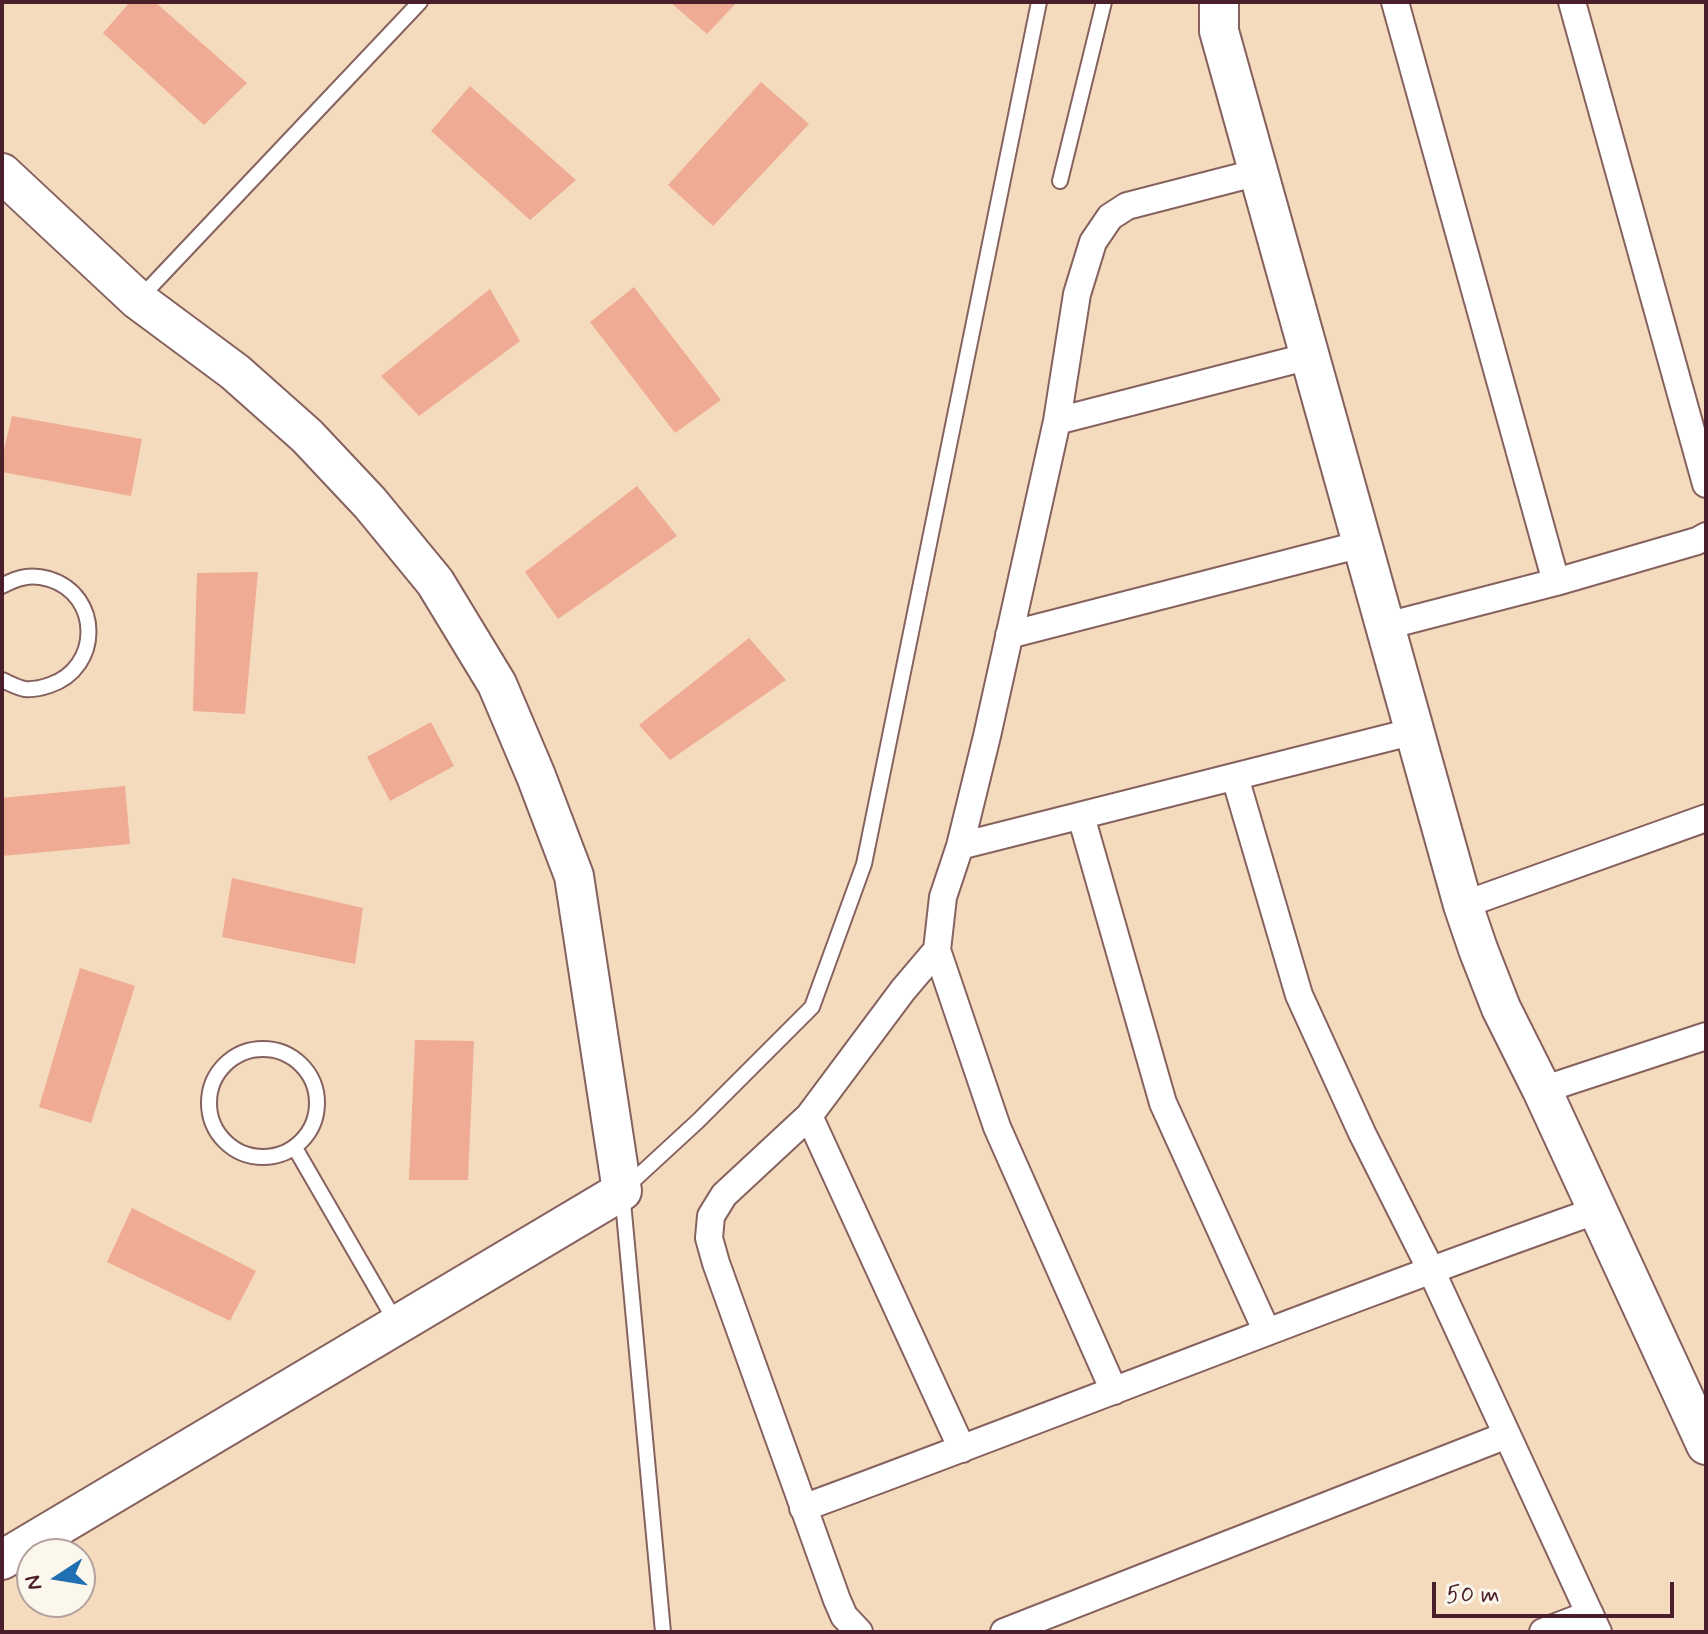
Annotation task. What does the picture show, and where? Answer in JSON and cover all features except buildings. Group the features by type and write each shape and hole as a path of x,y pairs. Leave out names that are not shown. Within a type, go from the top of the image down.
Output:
{"street":[{"path":"1219,2 1219,31 1463,905 1501,1008 1706,1445"},
{"path":"1395,2 1556,582"},
{"path":"1572,2 1706,484"},
{"path":"1114,1391 997,1127 937,950 943,897 960,846 987,736 1057,421 1077,294 1093,242 1110,217 1127,206 1259,172"},
{"path":"2,173 138,300 235,372 307,436 370,503 435,582 497,684 574,876 622,1191 2,1560"},
{"path":"1057,421 1310,356"},
{"path":"1386,626 1556,582 1706,536"},
{"path":"1009,635 1362,544"},
{"path":"960,846 1415,731"},
{"path":"1235,777 1299,995 1362,1133 1431,1270 1594,1623 1543,1632"},
{"path":"1081,816 1163,1103 1267,1332"},
{"path":"1463,905 1706,818"},
{"path":"859,1632 844,1616 803,1508 716,1263 709,1238 711,1216 724,1195 809,1116 903,990 937,950"},
{"path":"1542,1090 1706,1036"},
{"path":"809,1116 962,1449"},
{"path":"803,1508 1431,1270 1598,1210"},
{"path":"1004,1632 1507,1435"}],"lane":[{"path":"138,300 420,2"},
{"path":"663,1632 622,1191 698,1121 812,1007 864,864 1039,2"},
{"path":"1060,181 1104,2"},
{"path":"2,586 16,578 37,575 59,582 77,596 87,615 89,641 80,664 62,681 39,689 24,689 2,680"},
{"path":"268,1049 285,1053 303,1067 314,1084 318,1108 310,1131 295,1148 269,1158 242,1154 226,1144 214,1128 208,1110 211,1085 221,1068 240,1053 268,1049"},
{"path":"295,1148 397,1325"}]}
